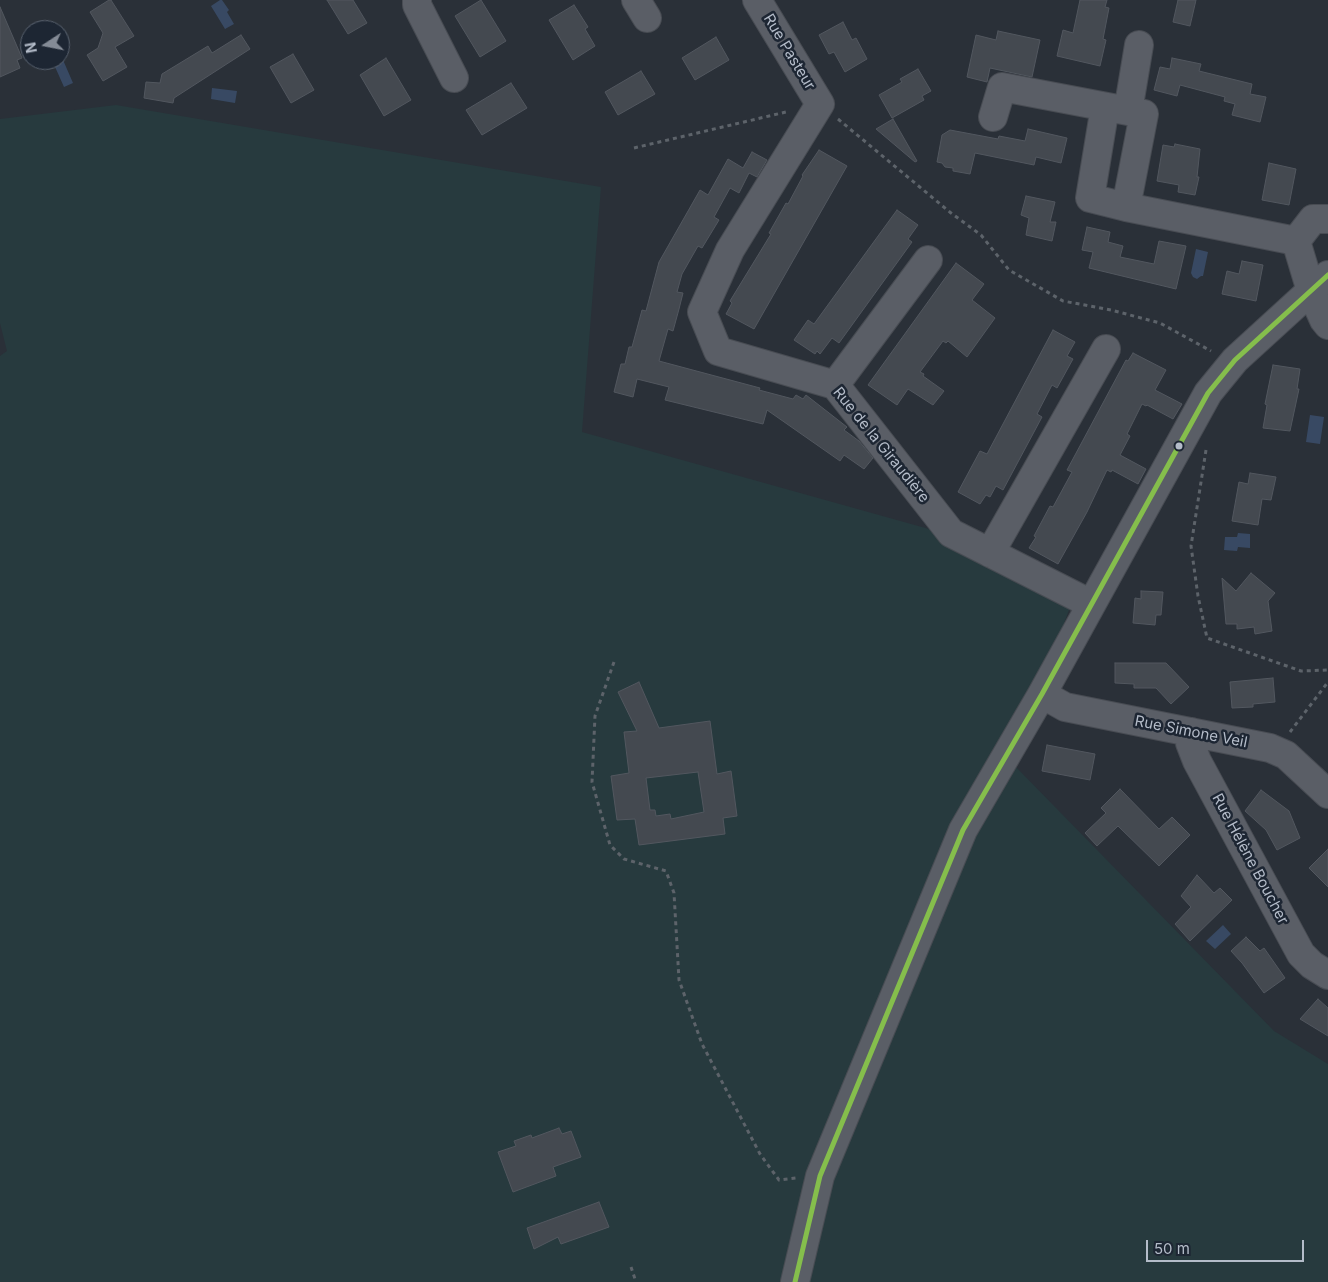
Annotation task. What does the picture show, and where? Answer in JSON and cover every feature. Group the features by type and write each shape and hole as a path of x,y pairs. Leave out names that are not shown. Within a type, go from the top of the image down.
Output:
{"street":[{"path":"417,0 417,5 454,78"},
{"name":"Rue Pasteur","path":"757,0 820,104"},
{"path":"1139,45 1116,109 1090,198 1296,241 1319,283 1324,320 1328,325"},
{"path":"993,117 1002,87 1144,114 1126,207"},
{"name":"Rue de la Giraudière","path":"820,104 730,250 702,312 718,351 835,385 951,533 1091,604"},
{"path":"1296,241 1313,219 1328,219"},
{"path":"835,385 928,260"},
{"path":"795,1282 820,1176 963,830 1042,694 1208,393 1234,360 1319,283"},
{"path":"990,553 1106,349"},
{"name":"Rue Simone Veil","path":"1042,694 1065,707 1270,748 1286,756 1328,794"},
{"name":"Rue Hélène Boucher","path":"1191,732 1190,743 1197,761 1301,954 1312,965 1328,975"}],"path":[{"path":"634,148 820,104 981,235 1009,270 1063,301 1111,310 1160,324 1211,351 1234,360"},
{"path":"1206,445 1191,546 1198,596 1208,638 1301,671 1328,670"},
{"path":"614,662 595,716 592,782 610,845 624,858 666,871 674,893 679,980 702,1044 760,1154 779,1180 820,1176"},
{"path":"1276,751 1328,682"},
{"path":"631,1267 636,1282"}],"green space":[{"path":"116,105 601,187 582,432 929,529 1070,607 1013,764 1274,1031 1328,1064 1328,1282 0,1282 0,356 7,351 0,323 0,119"}],"water":[{"path":"220,0 229,10 227,12 234,24 225,29 211,6"},
{"path":"56,70 67,70 73,83 64,87"},
{"path":"212,88 237,91 235,103 211,99"},
{"path":"1196,249 1208,252 1203,276 1197,279 1191,273"},
{"path":"1310,415 1324,417 1320,444 1306,442"},
{"path":"1238,533 1250,534 1250,548 1238,547 1237,551 1224,550 1225,537 1237,537"},
{"path":"1223,925 1231,934 1215,949 1206,941"}],"building":[{"path":"111,0 134,36 115,47 127,67 103,81 87,55 98,48 103,33 90,12"},
{"path":"327,0 353,0 367,23 348,34"},
{"path":"481,0 506,41 480,57 455,16"},
{"path":"1080,0 1107,0 1105,7 1109,8 1103,39 1106,40 1100,66 1057,56 1063,30 1073,33"},
{"path":"1178,0 1196,0 1190,26 1173,22"},
{"path":"574,5 588,27 585,29 595,46 573,60 549,20"},
{"path":"0,7 20,53 20,59 17,60 20,68 0,77"},
{"path":"843,22 852,40 856,38 867,59 845,72 834,52 829,54 819,35"},
{"path":"998,31 1040,40 1032,77 990,68 987,82 967,77 976,35 996,40"},
{"path":"241,35 250,49 174,98 173,103 144,98 146,82 160,83 162,74 208,46 212,53"},
{"path":"716,37 729,60 695,80 682,58"},
{"path":"293,54 314,90 291,103 270,67"},
{"path":"386,58 411,100 384,116 360,75"},
{"path":"1172,58 1201,64 1199,71 1252,84 1250,94 1266,97 1260,122 1232,115 1235,104 1224,101 1225,97 1180,85 1177,96 1154,90 1160,67 1170,69"},
{"path":"918,69 931,91 922,96 924,100 892,118 879,95 902,82 900,79"},
{"path":"641,71 655,94 618,115 605,92"},
{"path":"511,83 527,108 482,135 466,110"},
{"path":"893,119 917,161 915,162 876,129"},
{"path":"1028,129 1067,138 1061,163 1036,157 1034,165 975,153 970,174 953,171 953,168 945,167 942,163 937,162 942,135 950,130 998,139 999,136 1025,141"},
{"path":"1175,144 1200,149 1197,177 1199,177 1195,195 1178,192 1179,185 1157,181 1163,145 1174,147"},
{"path":"819,150 847,166 754,329 726,314 732,303 730,301 771,234 769,233 786,203 788,204 802,175"},
{"path":"752,152 767,160 757,177 749,173 739,193 730,188 714,217 719,220 702,248 698,246 682,274 677,292 683,293 679,309 673,331 668,329 659,361 760,388 759,390 793,399 796,395 803,399 806,395 847,427 844,430 859,441 873,458 864,469 844,455 840,461 767,410 763,424 665,400 669,387 637,379 633,397 614,392 621,364 625,364 629,347 632,347 642,310 646,311 659,262 700,190 708,195 728,159 743,168"},
{"path":"1269,163 1296,169 1289,205 1262,200"},
{"path":"1026,196 1055,202 1050,222 1056,222 1052,241 1026,235 1029,218 1021,215"},
{"path":"897,210 918,225 908,239 912,242 839,343 832,338 820,354 817,351 815,354 794,340 808,320 814,324"},
{"path":"1087,227 1110,232 1108,242 1123,246 1120,257 1154,264 1159,241 1186,246 1176,289 1089,268 1093,252 1082,250"},
{"path":"1242,261 1263,265 1256,301 1222,294 1227,271 1239,274"},
{"path":"956,263 984,284 972,300 995,318 967,357 948,341 946,343 943,341 920,372 944,391 933,405 908,389 897,405 868,385"},
{"path":"1053,330 1075,342 1067,356 1073,359 1057,388 1052,385 1037,414 1042,417 1003,490 996,486 990,497 986,495 980,504 958,492 980,451 987,454"},
{"path":"1133,353 1166,370 1155,390 1182,404 1173,419 1142,404 1127,434 1130,436 1120,455 1146,469 1138,484 1112,470 1111,472 1107,470 1087,512 1058,564 1029,548 1050,506 1053,507 1072,472 1067,470 1126,360 1128,361"},
{"path":"1273,365 1300,369 1297,389 1299,389 1290,431 1263,428 1267,405 1265,404"},
{"path":"1250,473 1276,477 1271,500 1262,499 1258,525 1232,521 1239,482 1248,484"},
{"path":"1251,573 1275,593 1268,601 1272,631 1255,634 1254,627 1237,629 1237,624 1226,624 1222,578 1236,591"},
{"path":"1141,591 1163,592 1161,615 1156,615 1155,625 1133,623 1135,598 1141,599"},
{"path":"1115,663 1166,663 1189,687 1171,704 1156,688 1134,688 1134,684 1115,683"},
{"path":"1273,678 1275,702 1253,704 1253,707 1232,708 1230,682"},
{"path":"639,682 659,728 710,721 717,774 731,771 737,816 723,818 725,834 639,845 635,819 617,820 611,776 629,773 624,732 637,731 618,692","holes":["698,772 704,812 671,819 670,814 656,816 655,810 650,810 646,778"]},
{"path":"1047,745 1095,754 1090,780 1042,771"},
{"path":"1120,789 1159,829 1172,817 1190,835 1159,866 1118,826 1097,846 1085,833 1106,813 1101,808"},
{"path":"1261,790 1289,811 1300,838 1277,850 1266,830 1245,811"},
{"path":"1328,849 1328,887 1309,868"},
{"path":"1197,875 1214,893 1220,888 1232,900 1190,941 1175,924 1191,907 1181,896"},
{"path":"1246,937 1260,951 1264,948 1285,978 1264,993 1231,951"},
{"path":"1318,999 1328,1008 1328,1036 1300,1019"},
{"path":"559,1128 562,1134 571,1131 581,1157 553,1167 556,1176 513,1192 498,1152 516,1146 514,1141 531,1135 532,1138"},
{"path":"599,1202 609,1227 561,1244 558,1237 534,1249 527,1228"}],"transit line":[{"path":"795,1282 820,1176 963,830 1042,694 1208,393 1235,360 1328,275"}]}
